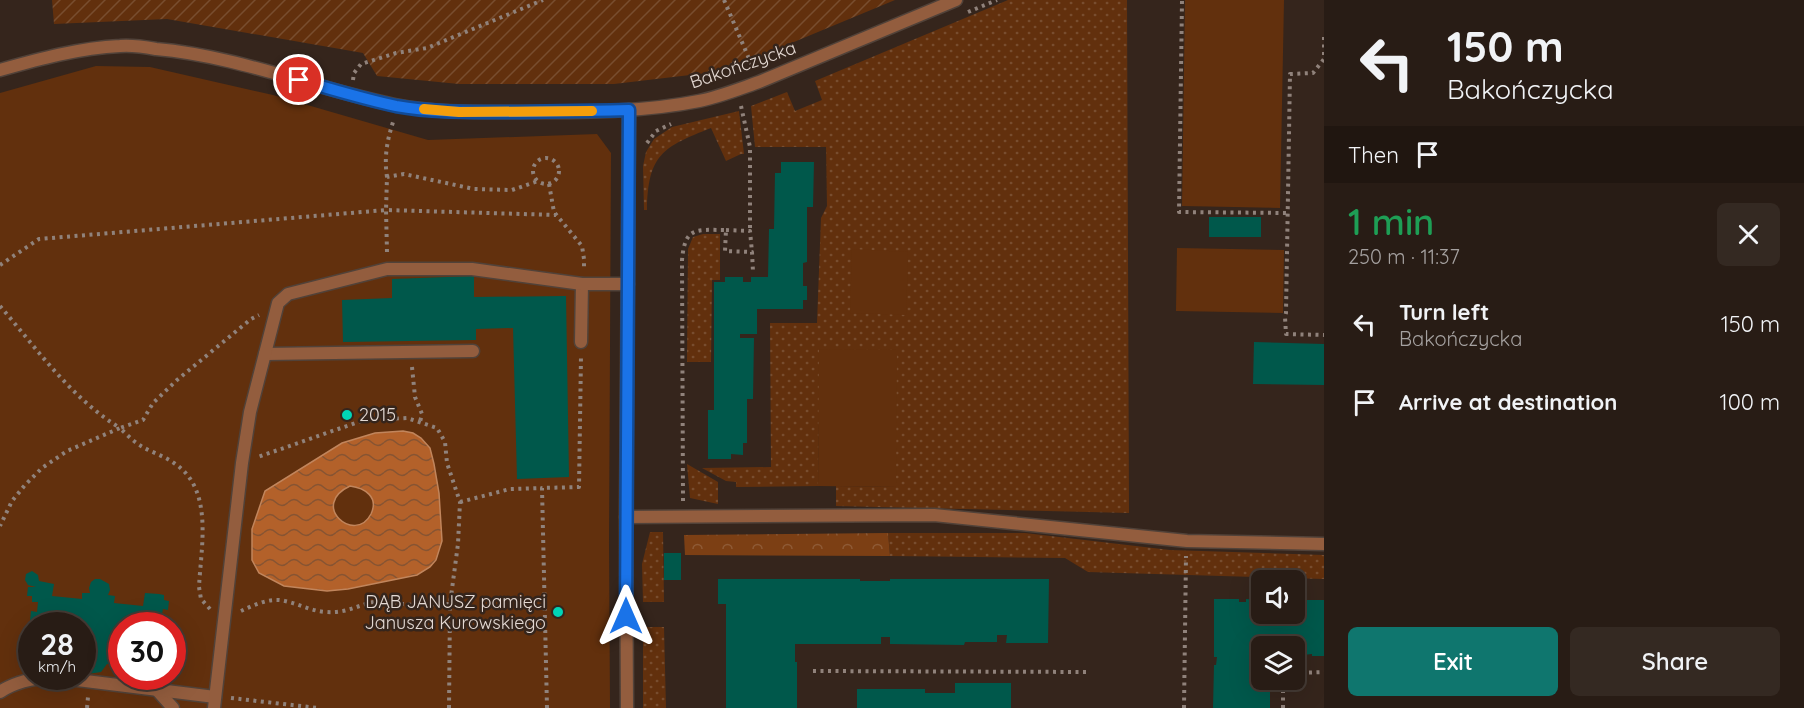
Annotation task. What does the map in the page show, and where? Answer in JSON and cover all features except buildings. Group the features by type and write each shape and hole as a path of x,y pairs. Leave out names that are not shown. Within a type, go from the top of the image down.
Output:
{"street":[{"name":"Bakończycka","path":"0,70 54,55 122,45 190,51 396,106 459,112 629,110 699,101 759,82 956,0"},
{"path":"627,708 629,110"},
{"path":"157,690 215,702 242,462 250,412 278,303 288,294 387,269 472,268 582,284 628,284"},
{"path":"581,342 582,284"},
{"path":"265,354 473,351"},
{"path":"626,517 934,515 1187,541 1324,544"},
{"path":"0,692 17,683 36,678 53,677 108,684"},
{"path":"157,690 173,708"}],"path":[{"path":"349,94 354,73 360,63 427,48 543,0"},
{"path":"724,0 759,82"},
{"path":"1182,1 1179,212 1288,213"},
{"path":"1324,38 1324,60 1314,73 1290,74 1286,334 1324,335"},
{"path":"741,106 750,147 750,231 753,272"},
{"path":"387,269 385,162 393,122"},
{"path":"549,159 556,164 558,172 556,179 549,184 537,181 533,174 535,165 541,160 549,159"},
{"path":"387,177 404,174 474,189 512,190 537,181"},
{"path":"549,184 554,212 582,246 584,259 582,284"},
{"path":"0,266 39,239 386,210 556,215"},
{"path":"684,517 683,249 686,237 700,230 750,231"},
{"path":"726,230 725,251 752,252"},
{"path":"0,306 79,398 139,445 173,462 187,473 193,482 202,511 199,587 201,599 207,607 225,617 263,602 283,600 307,609 326,612 344,612 383,600 405,604 450,604"},
{"path":"0,526 12,501 42,468 67,451 143,420 153,403 177,380 251,319 262,314 275,316"},
{"path":"460,502 510,489 579,487 581,342"},
{"path":"413,352 412,377 415,397 422,414 420,422"},
{"path":"242,462 364,420 407,418 437,428 445,442 447,464 460,502 458,544 450,604 449,708"},
{"path":"542,488 547,708"},
{"path":"1184,708 1187,541"},
{"path":"813,671 1088,672"},
{"path":"1305,673 1324,672"},
{"path":"1283,690 1283,708"},
{"path":"215,702 318,708"}],"shaded area":[{"path":"52,0 895,0 724,71 614,84 459,84 377,76 363,53 167,19 54,24"},
{"path":"1008,0 1127,0 1129,513 836,506 836,486 896,487 820,349 818,486 736,487 736,482 726,481 702,468 771,467 770,323 817,323 821,218 827,206 826,147 755,147 751,106 787,92 795,111 822,100 815,81"},
{"path":"1185,0 1284,0 1280,208 1182,206"},
{"path":"96,66 150,67 273,95 428,140 597,134 611,153 610,708 0,708 0,93"},
{"path":"739,111 744,154 726,161 711,128 681,141 661,155 655,164 648,191 647,210 644,210 643,166 646,152 654,139 672,127"},
{"path":"703,234 720,234 720,280 712,280 711,362 687,362 688,249 693,237"},
{"path":"1177,248 1284,250 1283,313 1176,311"},
{"path":"852,249 908,252 906,315 850,313"},
{"path":"819,349 897,350 896,487 818,486"},
{"path":"687,464 718,482 718,504 690,498"},
{"path":"650,532 663,532 664,602 643,602 642,564"},
{"path":"888,533 1025,533 1170,550 1324,555 1324,579 1305,578 1305,570 1251,570 1251,577 1088,572 1065,558 890,556"},
{"path":"643,627 664,627 666,708 643,708"}],"green space":[{"path":"888,533 890,556 685,555 684,535"}],"water":[{"path":"403,431 413,433 430,448 439,493 442,541 436,560 417,575 327,591 284,586 259,573 252,560 252,529 265,491 342,443 375,433","holes":["350,486 369,494 373,508 364,522 355,525 347,524 339,519 334,511 334,503 338,494"]}],"slow traffic":[{"path":"424,109 459,112 592,111"}],"place":[{"name":"2015","path":"347,415"},
{"name":"DĄB JANUSZ pamięci Janusza Kurowskiego","path":"558,612"}],"route":[{"path":"299,80 396,106 430,110 555,112 629,110 626,616"}]}
